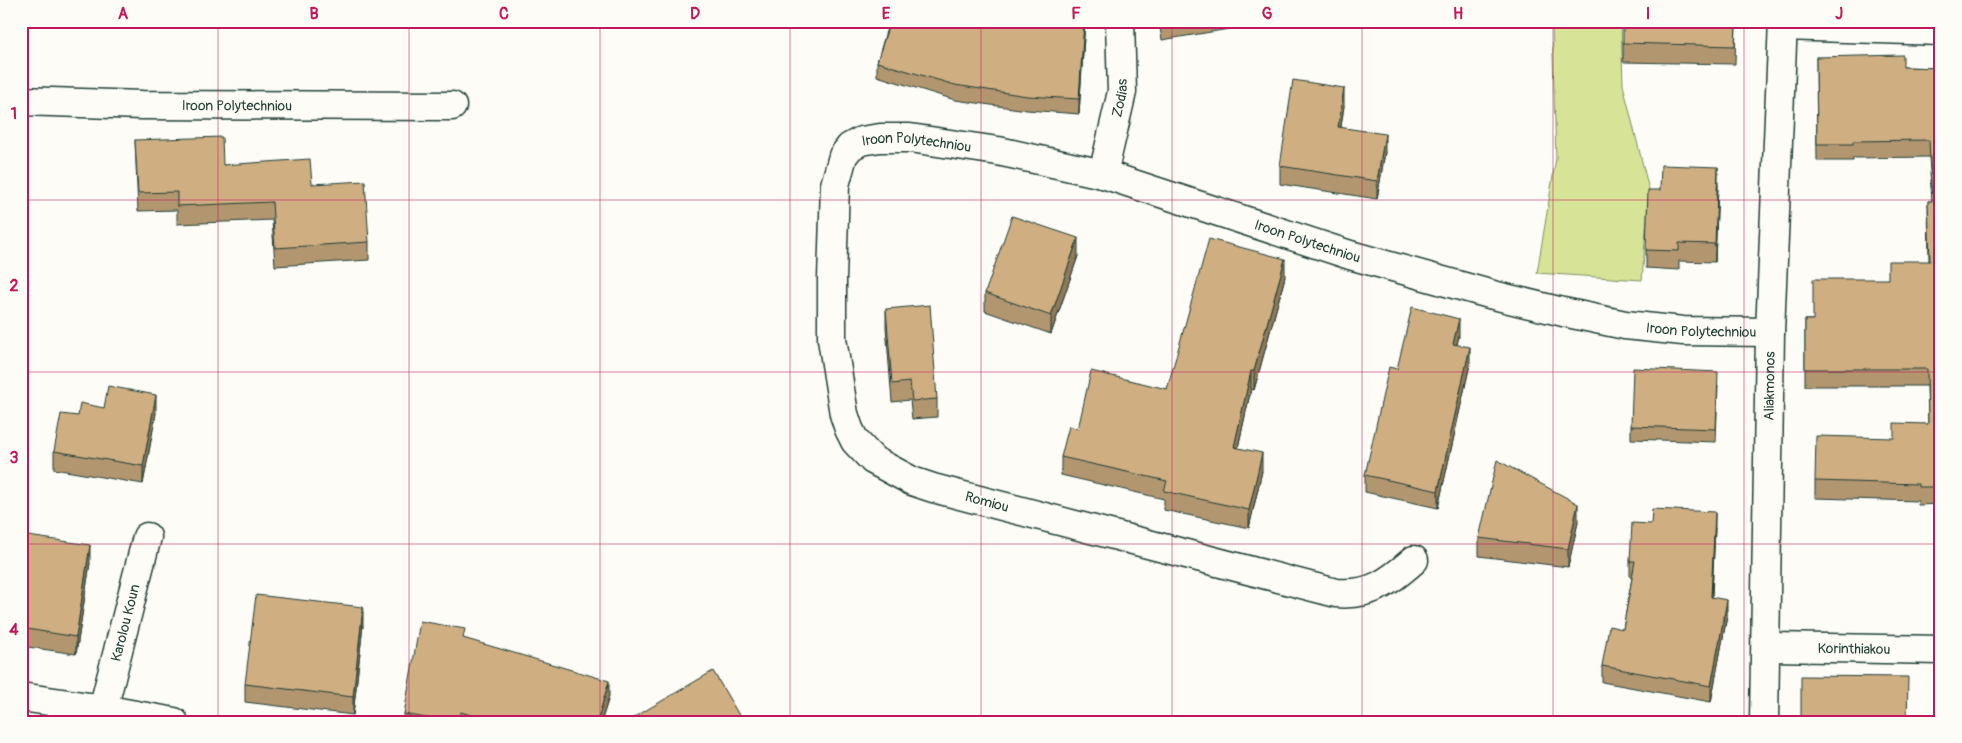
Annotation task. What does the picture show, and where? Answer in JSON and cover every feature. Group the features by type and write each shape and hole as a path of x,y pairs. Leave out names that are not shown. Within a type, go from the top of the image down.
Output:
{"street":[{"name":"Zodias","path":"1103,174 1122,92 1120,21"},
{"path":"1782,23 1941,31"},
{"name":"Aliakmonos","path":"1764,722 1770,332 1782,23"},
{"name":"Iroon Polytechniou","path":"21,101 152,105 452,106"},
{"name":"Iroon Polytechniou","path":"850,147 861,141 880,138 910,138 998,151 1103,174 1350,255 1493,295 1563,312 1625,324 1683,331 1770,332"},
{"name":"Romiou","path":"850,147 843,156 835,185 832,338 838,380 849,429 859,446 872,460 912,481 933,488 1336,592 1362,594 1393,578 1414,560"},
{"name":"Karolou Koun","path":"103,709 147,537"},
{"name":"Korinthiakou","path":"1766,647 1941,650"},
{"path":"21,698 103,709 174,722"}],"green space":[{"path":"1552,21 1621,21 1623,85 1649,190 1642,280 1537,273 1556,158"}],"building":[{"path":"890,21 1084,21 1079,99 1027,96 955,85 877,62"},
{"path":"1623,21 1736,21 1735,46 1623,43"},
{"path":"1903,55 1903,67 1941,68 1941,487 1918,487 1918,484 1815,481 1816,436 1894,438 1894,423 1928,424 1927,369 1805,369 1805,320 1813,320 1813,279 1888,279 1888,261 1930,261 1928,201 1932,201 1929,140 1853,141 1853,144 1817,144 1816,57"},
{"path":"1293,80 1344,88 1338,127 1385,134 1377,181 1280,166"},
{"path":"222,137 223,165 310,159 312,184 365,181 369,242 275,248 272,202 177,206 177,192 138,193 135,140"},
{"path":"1661,165 1718,167 1715,244 1679,243 1679,251 1646,250 1648,190 1660,190"},
{"path":"1012,216 1078,238 1051,316 985,293"},
{"path":"1209,239 1285,259 1254,371 1251,371 1234,447 1262,453 1249,510 1164,491 1167,481 1061,457 1069,426 1078,429 1091,371 1167,389"},
{"path":"930,305 937,399 912,401 910,382 892,384 886,309"},
{"path":"1412,307 1459,319 1453,344 1470,347 1438,491 1365,475 1389,367 1397,369"},
{"path":"1633,368 1718,372 1716,429 1631,426"},
{"path":"108,386 156,395 143,466 54,451 61,414 78,416 80,403 104,408"},
{"path":"1497,460 1578,504 1568,549 1479,538"},
{"path":"1652,509 1715,512 1711,597 1727,600 1711,686 1602,666 1609,626 1623,629 1635,561 1630,561 1632,523 1651,524"},
{"path":"21,535 90,545 76,637 21,628"},
{"path":"256,595 363,607 353,697 245,684"},
{"path":"420,621 465,629 463,638 609,681 597,722 494,722 461,712 459,722 449,722 404,714"},
{"path":"713,671 743,722 626,722"},
{"path":"1801,676 1908,677 1907,722 1801,722"}]}
